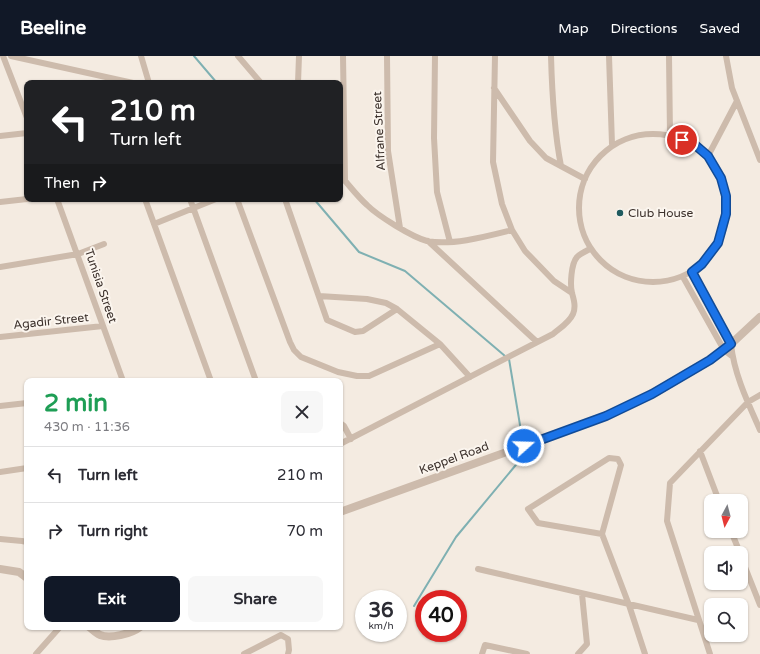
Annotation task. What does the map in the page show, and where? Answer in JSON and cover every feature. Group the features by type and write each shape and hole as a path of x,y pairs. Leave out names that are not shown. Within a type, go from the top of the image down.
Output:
{"street":[{"path":"3,56 24,110"},
{"path":"12,56 119,80"},
{"path":"141,56 148,80"},
{"path":"238,56 258,80"},
{"path":"298,80 299,56"},
{"path":"343,56 345,181"},
{"name":"Alfrane Street","path":"387,56 388,151 400,228"},
{"path":"435,56 434,138 437,192 450,242"},
{"path":"495,56 493,162 502,204 512,230 525,251 554,281 572,293"},
{"path":"551,56 556,139 561,166"},
{"path":"609,56 612,144"},
{"path":"669,56 670,135"},
{"path":"726,56 732,88 760,160"},
{"path":"100,76 102,80"},
{"path":"494,88 530,141 546,158 585,179"},
{"path":"708,156 737,101"},
{"path":"663,132 670,135 694,144 708,156 721,178 726,196 726,214 718,243 702,264 683,277 663,283 645,283 617,274 601,262 590,249 580,224 580,198 585,179 594,161 612,144 635,134 663,132"},
{"path":"0,136 24,133"},
{"path":"343,179 368,206 414,237 428,241 450,242 478,239 512,230"},
{"path":"0,202 24,199"},
{"name":"Tunisia Street","path":"59,202 122,378"},
{"path":"146,202 210,378"},
{"path":"191,202 255,378"},
{"path":"154,224 209,202"},
{"path":"238,202 290,342 300,357 338,372 357,376 369,376 440,344"},
{"path":"286,202 327,320 355,332 363,331 397,310"},
{"path":"428,241 537,342"},
{"path":"0,267 78,254 104,244"},
{"path":"343,442 553,334 567,322 573,313 575,301 571,284 573,268 577,257 590,249"},
{"path":"692,272 731,344 732,356 748,402 760,430"},
{"path":"683,277 724,350 732,356"},
{"path":"318,296 367,299 386,303 440,344 470,377"},
{"path":"697,301 706,297"},
{"name":"Keppel Road","path":"343,511 606,416 652,394 724,350 760,317"},
{"name":"Agadir Street","path":"0,337 103,326"},
{"path":"710,654 667,521 670,483 748,402 760,394"},
{"path":"0,406 24,403"},
{"path":"343,425 351,438"},
{"path":"700,451 716,494"},
{"path":"602,534 538,523 528,509 609,458 618,459 621,465 602,534 629,605 645,654"},
{"path":"0,472 24,468"},
{"path":"0,539 24,541"},
{"path":"0,569 19,572 24,576"},
{"path":"478,569 698,620"},
{"path":"748,575 760,605"},
{"path":"578,654 587,644 582,594"},
{"path":"36,654 57,630"},
{"path":"93,630 100,635 117,636 134,632 136,630"},
{"path":"244,654 281,635 288,639 288,654"},
{"path":"482,654 485,645 527,654"}],"waterway":[{"path":"194,56 214,80"},
{"path":"317,202 359,252 405,271 505,356"},
{"path":"509,359 523,443"},
{"path":"414,606 456,537 520,460 525,451 524,448"}],"place":[{"name":"Club House","path":"620,213"}],"route":[{"path":"524,446 606,416 652,394 710,360 731,344 692,272 702,264 718,243 726,214 726,196 721,178 708,156 694,144 682,140"}]}
